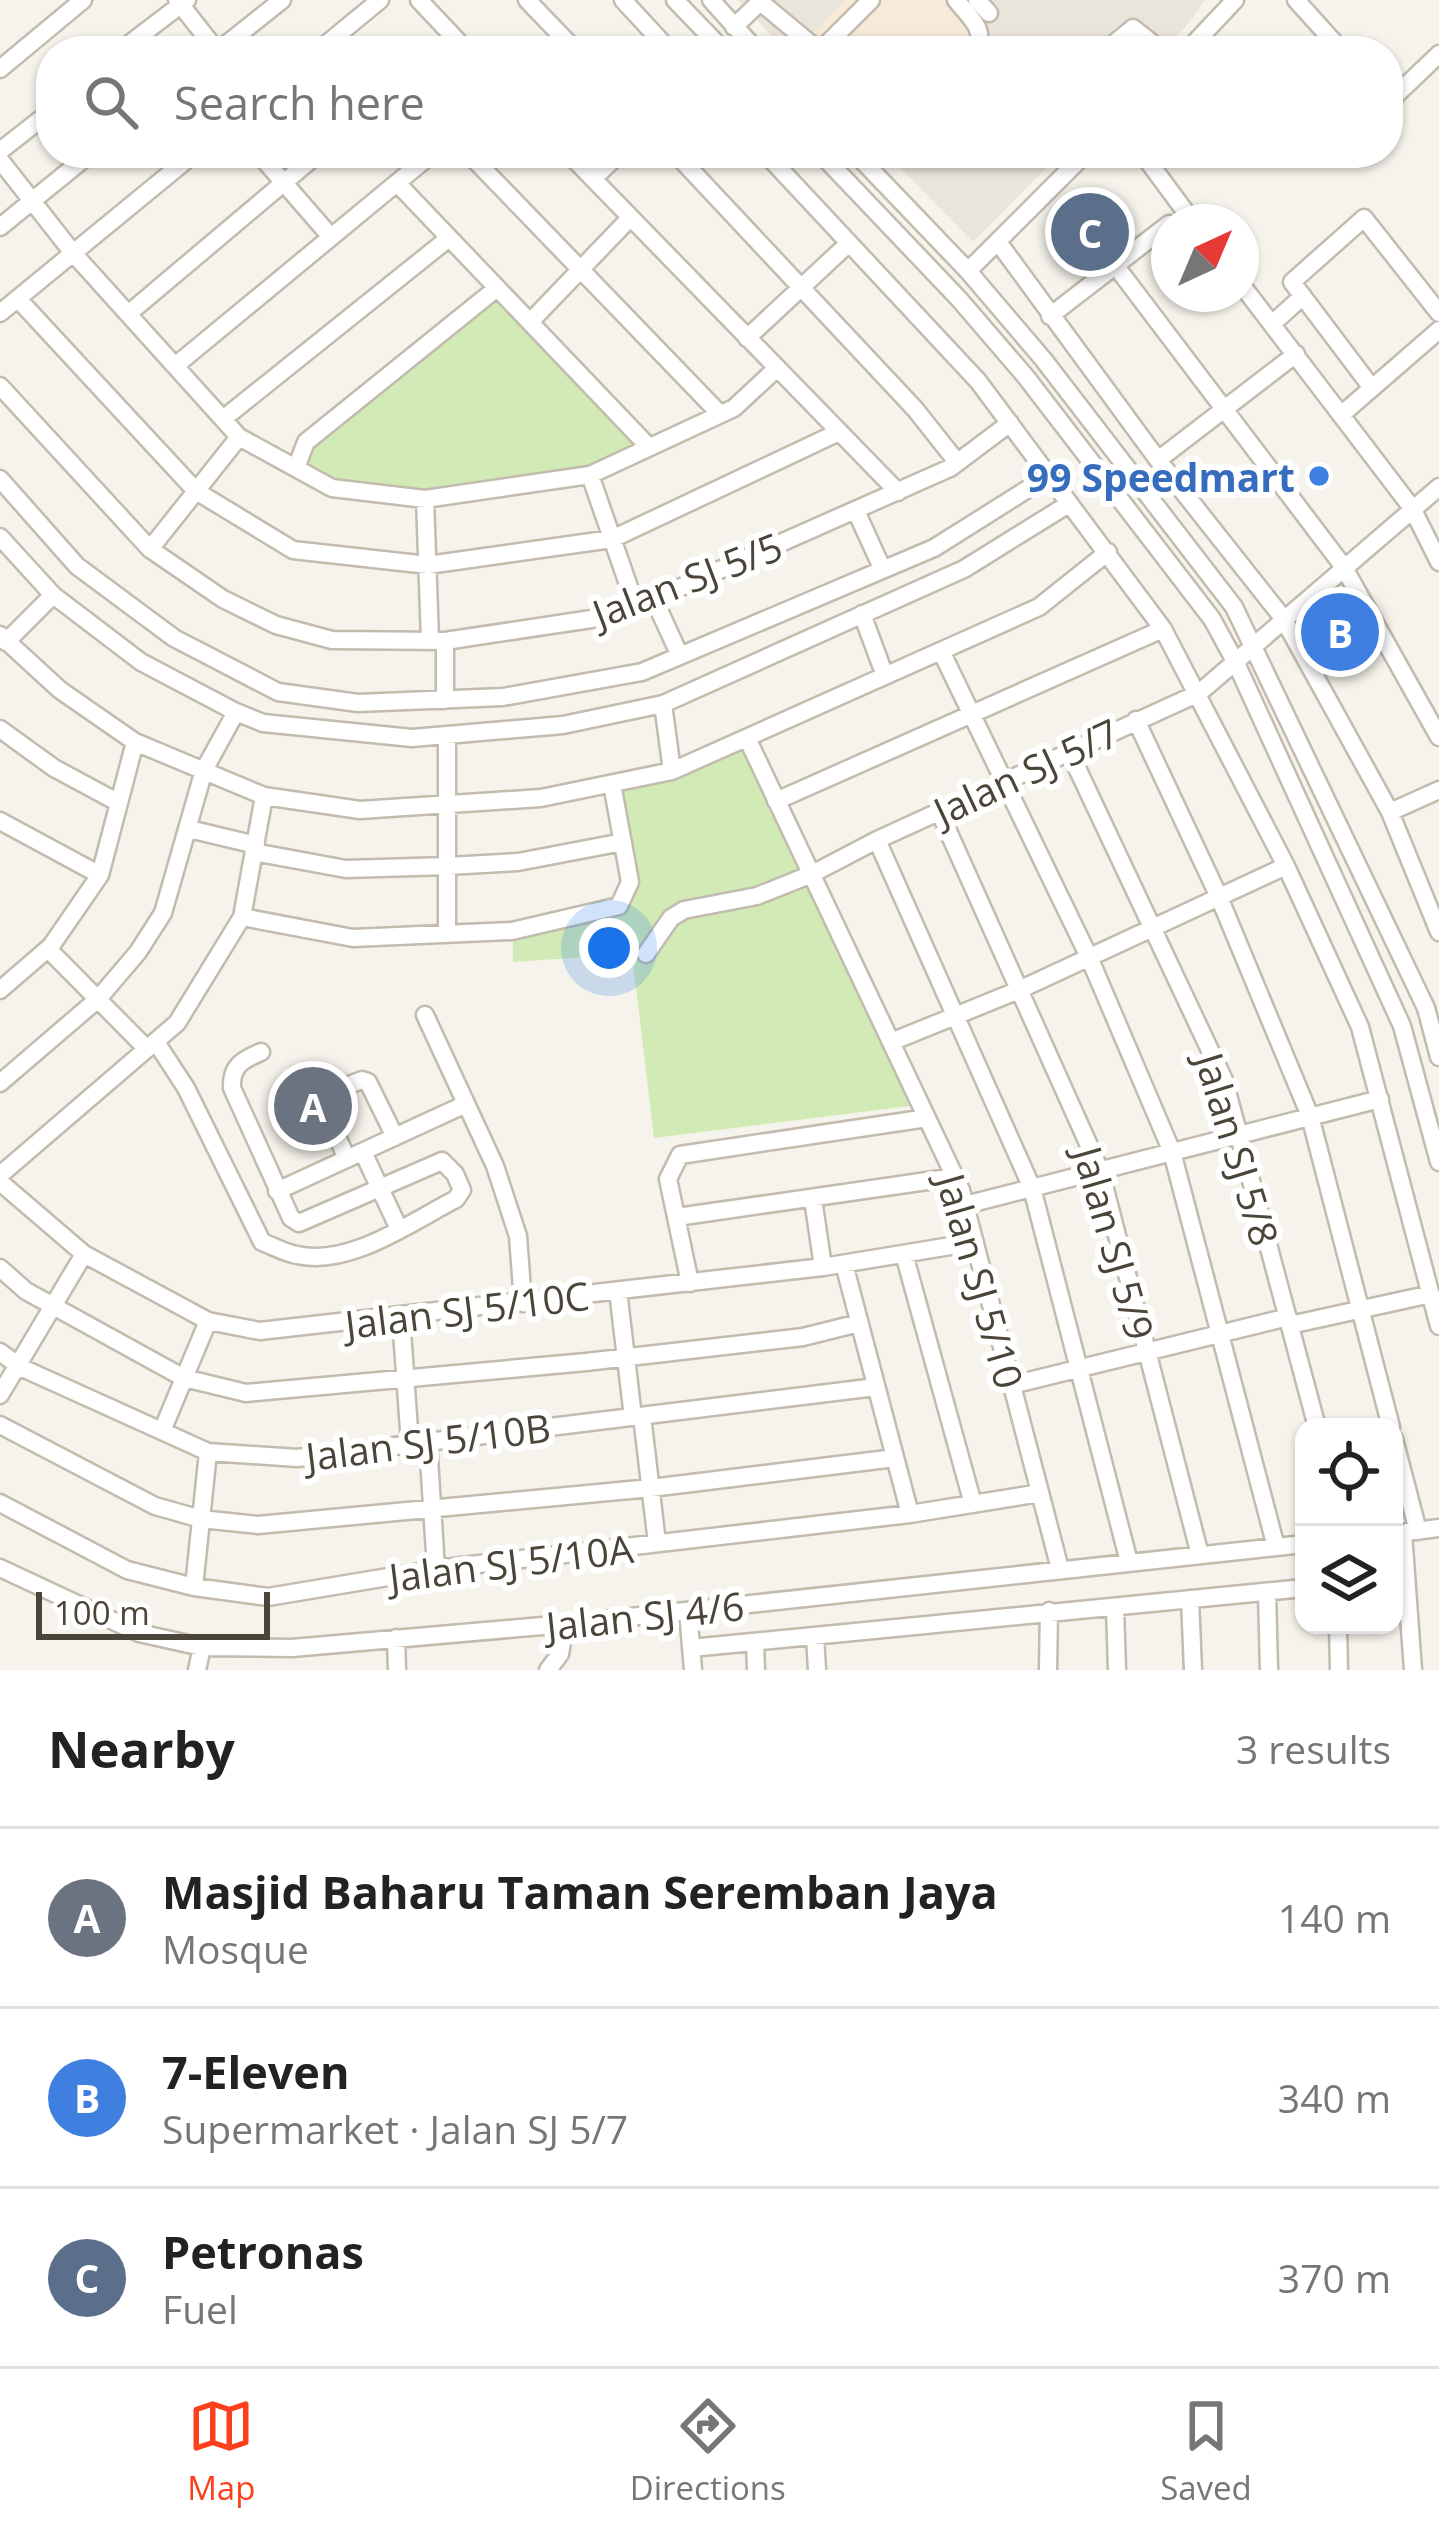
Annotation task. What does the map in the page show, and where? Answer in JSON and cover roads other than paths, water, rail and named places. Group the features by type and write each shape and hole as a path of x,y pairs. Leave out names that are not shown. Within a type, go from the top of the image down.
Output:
{"street":[{"path":"40,36 83,0"},
{"path":"237,36 282,0"},
{"path":"336,36 380,0"},
{"path":"419,0 447,36"},
{"path":"527,0 562,36"},
{"path":"623,0 656,36"},
{"path":"675,0 710,36"},
{"path":"710,0 743,36"},
{"path":"837,36 871,0"},
{"path":"956,0 981,36"},
{"path":"1201,36 1235,0"},
{"path":"1296,0 1328,36"},
{"path":"734,27 760,1 801,36"},
{"path":"139,36 181,2 207,36"},
{"path":"0,69 36,39"},
{"path":"1403,88 1439,54"},
{"path":"36,124 0,156 30,202 239,437 332,488 425,499 590,475 734,408 777,368"},
{"path":"0,227 72,168"},
{"path":"0,314 176,168"},
{"path":"270,168 331,237"},
{"path":"128,314 300,168"},
{"path":"175,366 416,168"},
{"path":"483,168 720,414"},
{"path":"582,168 898,492"},
{"path":"593,179 604,168"},
{"path":"689,168 915,409 958,462"},
{"path":"779,168 978,381 1163,629 1286,866 1360,1027 1439,1326"},
{"path":"834,168 1026,377 1212,619 1402,1025 1439,1162"},
{"path":"869,168 1043,358 1234,607 1426,1008 1439,1057"},
{"path":"968,272 1071,168"},
{"path":"1150,168 1170,204"},
{"path":"397,183 649,447"},
{"path":"530,322 631,218"},
{"path":"1372,388 1292,282 1364,218 1439,313"},
{"path":"223,419 449,238"},
{"path":"1050,316 1151,240"},
{"path":"998,242 1158,460 1282,618 1390,812 1439,932"},
{"path":"747,338 849,244"},
{"path":"1115,266 1342,566 1439,737"},
{"path":"296,468 306,442 496,288"},
{"path":"1272,324 1304,296"},
{"path":"17,299 196,491 293,550 428,566 612,539 839,432"},
{"path":"1259,307 1412,508 1439,562"},
{"path":"1341,415 1439,330"},
{"path":"1158,460 1296,354"},
{"name":"Jalan SJ 5/5","path":"0,386 150,549 224,599 276,625 332,640 438,641 618,615 898,492 958,462 1010,423"},
{"path":"150,549 239,437"},
{"path":"590,475 636,607"},
{"path":"0,479 77,566 174,638 278,692 358,703 503,697 642,672 934,548 1050,475"},
{"name":"Jalan SJ 5/7","path":"646,954 671,918 684,910 758,896 812,874 877,839 1199,693 1439,487"},
{"path":"425,499 428,566 445,700"},
{"path":"0,537 53,595 141,662 236,712 263,723 412,738 563,725 663,704 964,569 1067,505"},
{"path":"856,511 881,568"},
{"path":"53,595 3,638 60,691 135,742 264,796 360,810 541,798 672,771 1040,608 1108,553"},
{"path":"654,599 680,656"},
{"path":"862,614 885,676"},
{"path":"776,801 1163,629"},
{"path":"941,651 1089,957 1172,1152 1276,1547"},
{"path":"663,704 672,771"},
{"path":"0,1083 98,999 163,913 204,770 236,712"},
{"path":"1136,720 1219,897 1310,1116 1389,1418"},
{"path":"0,729 54,768 118,803"},
{"path":"447,735 447,934"},
{"name":"Jalan SJ 5/10","path":"747,738 955,1177 1060,1569"},
{"path":"0,990 48,949 100,875 135,742"},
{"name":"Jalan SJ 5/8","path":"1069,751 1224,1080 1316,1418"},
{"path":"242,917 353,938 512,931 619,906 630,883 612,784"},
{"path":"1390,812 1439,790"},
{"path":"0,1179 177,1023 242,917 264,796"},
{"name":"Jalan SJ 5/9","path":"938,811 1100,1170 1200,1555"},
{"path":"0,821 100,875"},
{"path":"189,829 346,869 518,862 622,842"},
{"path":"877,839 1032,1188 1129,1562"},
{"path":"891,1042 1019,990 1286,866"},
{"path":"48,949 152,1046 186,1088 262,1242 301,1257 340,1253 399,1229 455,1199 462,1190 442,1161 299,1223 291,1218 232,1088 231,1074 242,1060 261,1052"},
{"path":"425,1016 495,1166 518,1235 523,1303"},
{"path":"395,1137 368,1082 328,1093 324,1107 380,1187 399,1229"},
{"path":"965,1205 1380,1099"},
{"path":"277,1191 466,1104"},
{"path":"690,1283 668,1179 680,1155 927,1118"},
{"path":"677,1217 955,1177"},
{"name":"Jalan SJ 5/10C","path":"0,1179 84,1254 208,1321 260,1331 823,1267 975,1242"},
{"path":"812,1199 823,1267"},
{"path":"0,1396 84,1254"},
{"path":"904,1254 973,1504"},
{"path":"844,1264 910,1514"},
{"path":"0,1268 26,1291 184,1378 246,1393 625,1357 803,1336 859,1323"},
{"path":"617,1291 657,1543"},
{"path":"1012,1385 1220,1334 1431,1294"},
{"path":"401,1317 405,1380 434,1508 436,1569"},
{"path":"162,1431 208,1321"},
{"name":"Jalan SJ 5/10B","path":"0,1352 20,1367 208,1452 297,1458 876,1388"},
{"path":"0,1450 6,1428 154,1506 201,1519 258,1525 651,1488 895,1458"},
{"path":"194,1587 208,1452"},
{"name":"Jalan SJ 5/10A","path":"0,1503 127,1570 194,1587 268,1597 436,1569 910,1514 1040,1493"},
{"path":"1413,1670 1405,1532 1439,1528"},
{"name":"Jalan SJ 4/6","path":"0,1568 139,1633 202,1647 292,1648 565,1624 1295,1545"},
{"path":"691,1648 1295,1589"},
{"path":"1267,1592 1269,1670"},
{"path":"1190,1599 1193,1670"},
{"path":"1115,1608 1117,1670"},
{"path":"688,1611 693,1670"},
{"path":"1048,1611 1048,1670"},
{"path":"548,1670 560,1654 565,1624"},
{"path":"1337,1634 1339,1670"},
{"path":"815,1636 817,1670"},
{"path":"396,1638 397,1670"},
{"path":"755,1642 756,1670"},
{"path":"197,1670 202,1647"}],"place":[{"name":"Petronas","path":"1090,232"},
{"name":"99 Speedmart","path":"1319,476"},
{"name":"7-Eleven","path":"1340,632"},
{"name":"Masjid Baharu Taman Seremban Jaya","path":"313,1106"}]}
